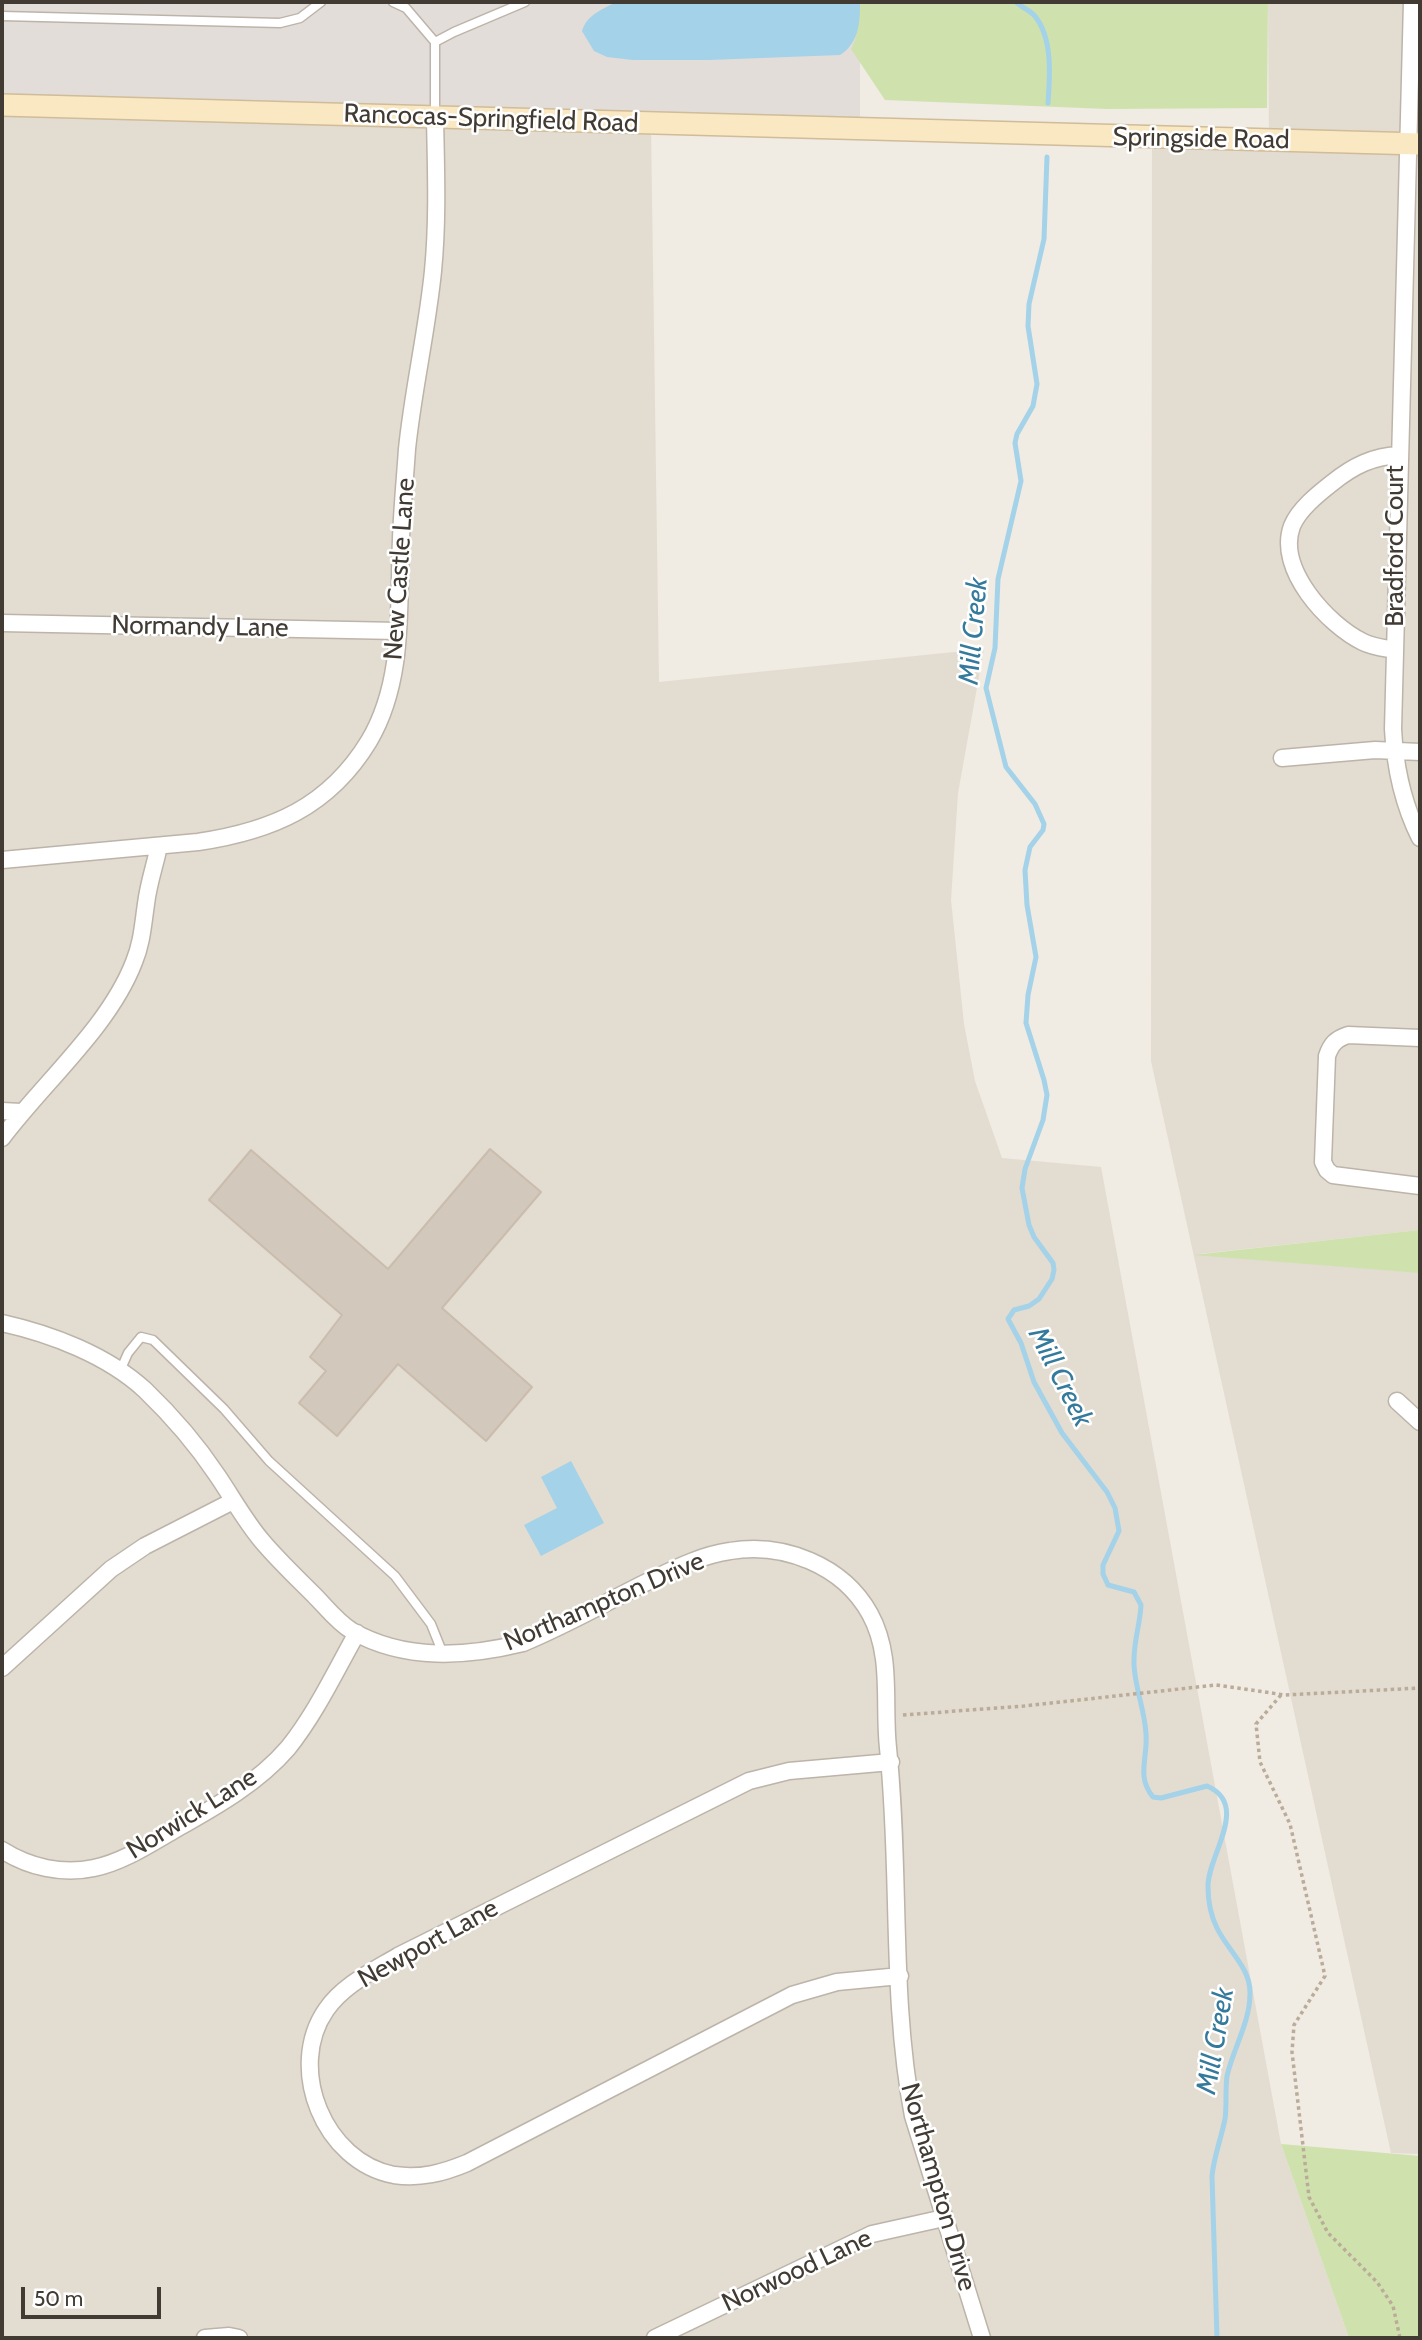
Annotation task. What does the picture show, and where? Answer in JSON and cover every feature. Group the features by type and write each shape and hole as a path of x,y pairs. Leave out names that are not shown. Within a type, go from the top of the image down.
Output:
{"main road":[{"name":"Rancocas-Springfield Road","path":"2,105 981,133"},
{"name":"Springside Road","path":"981,133 1415,144"}],"street":[{"path":"1400,455 1411,376 1415,144 1412,2"},
{"name":"New Castle Lane","path":"2,860 223,838 272,824 296,814 338,782 369,741 380,718 394,671 407,447 433,270 435,118"},
{"name":"Bradford Court","path":"1400,455 1395,650 1360,641 1332,620 1302,585 1290,547 1292,527 1299,515 1323,490 1360,464 1380,456 1400,455"},
{"name":"Normandy Lane","path":"2,623 398,631"},
{"path":"1395,650 1394,751 1401,789 1420,838"},
{"path":"1282,758 1394,751 1420,752"},
{"path":"2,1138 21,1112 75,1053 126,981 139,948 159,846"},
{"path":"1420,1038 1348,1035 1337,1039 1330,1046 1327,1056 1323,1162 1333,1175 1420,1186"},
{"path":"2,1111 21,1112"},
{"name":"Northampton Drive","path":"2,1323 72,1346 120,1371 143,1388 205,1459 261,1540 297,1579 332,1615 357,1633 394,1648 443,1654 497,1650 523,1643 675,1569 730,1551 757,1548 810,1560 834,1573 854,1591 869,1613 880,1638 887,1665 902,2038 908,2090 913,2116 982,2338"},
{"path":"1397,1401 1420,1422"},
{"path":"2,1668 111,1569 145,1546 233,1501"},
{"name":"Norwick Lane","path":"2,1850 20,1860 46,1868 93,1868 128,1856 210,1810 242,1788 286,1750 318,1704 357,1633"},
{"name":"Newport Lane","path":"891,1762 789,1771 749,1780 398,1956 358,1980 326,2010 310,2049 311,2090 328,2127 357,2158 393,2175 432,2175 451,2170 483,2155 792,1995 836,1982 900,1976"},
{"name":"Norwood Lane","path":"655,2338 872,2234 944,2218"},
{"path":"205,2338 239,2338"}],"lane":[{"path":"2,16 280,23 300,18 321,2"},
{"path":"393,2 406,8 436,42 435,118"},
{"path":"436,42 525,2"},
{"path":"120,1371 128,1353 141,1337 153,1340 224,1409 269,1461 395,1576 431,1624 443,1654"}],"path":[{"path":"887,1716 1024,1706 1216,1685 1281,1695 1420,1688"},
{"path":"1281,1695 1256,1724 1260,1762 1290,1824 1325,1976 1294,2025 1292,2052 1309,2197 1328,2233 1377,2281 1393,2306 1400,2338"}],"shaded area":[{"path":"2,2 860,2 860,130 2,105"},
{"path":"1268,2 1420,2 1420,1230 1199,1254 1420,1267 1420,2154 1391,2153 1151,1061 1152,138 1269,140"},
{"path":"2,107 651,127 659,682 984,649 958,793 951,900 964,1024 975,1081 1002,1158 1101,1167 1281,2144 1349,2338 2,2338"}],"green space":[{"path":"860,2 1268,2 1267,108 1107,109 885,100 851,49 855,40"},
{"path":"1419,1230 1420,1273 1193,1255"},
{"path":"1281,2144 1420,2156 1420,2338 1349,2338"}],"water":[{"path":"616,2 860,2 860,10 855,38 840,55 633,60 607,57 594,51 582,31 591,17"},
{"path":"571,1461 604,1523 541,1556 524,1525 557,1508 541,1477"}],"building":[{"path":"234,2 302,2 302,3"},
{"path":"490,1149 541,1192 442,1308 532,1387 486,1441 398,1364 337,1436 299,1403 326,1371 310,1357 342,1315 209,1200 251,1150 388,1269"}],"waterway":[{"name":"Mill Creek","path":"1016,2 1034,15 1044,34 1049,57 1048,103"},
{"name":"Mill Creek","path":"1047,157 1044,239 1029,304 1028,326 1037,384 1033,406 1017,434 1015,443 1021,481 998,579 995,648 986,688 1006,767 1035,804 1044,824 1043,830 1030,847 1025,870 1027,905 1036,957 1028,995 1026,1023 1047,1095 1043,1120 1025,1169 1022,1188 1029,1225 1034,1237 1053,1263 1054,1270 1052,1279 1039,1299 1029,1306 1014,1310 1008,1319 1021,1343 1034,1382 1062,1433 1107,1492 1115,1508 1119,1531 1103,1565 1103,1574 1108,1585 1134,1592 1141,1605 1134,1665 1145,1725 1144,1774 1148,1789 1153,1797 1161,1798 1207,1786 1220,1795 1226,1805 1224,1832 1209,1875 1209,1898 1215,1923 1247,1976 1250,1994 1247,2015 1227,2076 1225,2119 1212,2176 1217,2338"}]}
